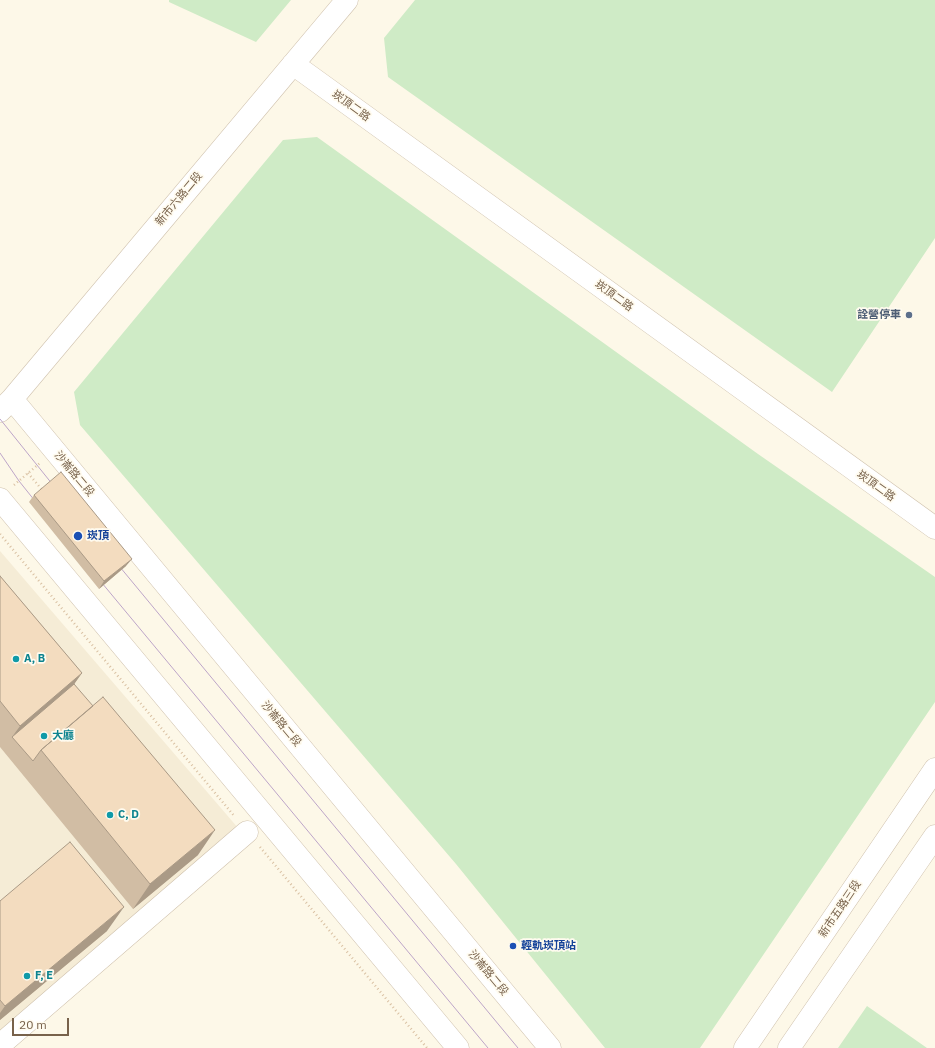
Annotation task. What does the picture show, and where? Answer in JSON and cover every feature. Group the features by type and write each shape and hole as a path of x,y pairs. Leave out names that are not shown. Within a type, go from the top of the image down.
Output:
{"street":[{"name":"新市六路二段","path":"6,405 347,0"},
{"name":"崁頂二路","path":"292,64 935,528"},
{"name":"沙崙路二段","path":"6,405 55,450 550,1048"},
{"path":"5,494 458,1048"},
{"name":"新市五路三段","path":"745,1048 935,769"},
{"path":"0,1045 247,832"},
{"path":"789,1048 935,836"}],"path":[{"path":"5,494 55,450"},
{"path":"28,473 43,490"},
{"path":"0,534 427,1048"}],"shaded area":[{"path":"0,551 251,843 14,1048 0,1048"}],"green space":[{"path":"169,0 291,0 256,42 169,2"},
{"path":"415,0 935,0 935,238 832,392 388,77 384,38"},
{"path":"317,137 758,454 935,577 935,702 700,1048 605,1048 456,864 80,425 74,392 283,140"},
{"path":"867,1006 927,1048 838,1048"}],"building":[{"path":"61,472 132,559 104,581 34,495"},
{"path":"0,576 82,673 20,726 0,701"},
{"name":"大廳","path":"74,684 93,706 41,750 33,761 12,737"},
{"name":"C, D","path":"103,697 215,830 150,884 41,750"},
{"name":"F, E","path":"70,842 124,907 5,1006 0,1000 0,901"}],"tram line":[{"path":"0,419 57,490"},
{"path":"0,453 19,481 39,506"},
{"path":"115,561 518,1048"},
{"path":"97,577 488,1048"}],"place":[{"name":"詮營停車","path":"909,315"},
{"name":"崁頂","path":"78,536"},
{"name":"A, B","path":"16,659"},
{"name":"大廳","path":"44,736"},
{"name":"C, D","path":"110,815"},
{"name":"輕軌崁頂站","path":"513,946"},
{"name":"F, E","path":"27,976"}]}
